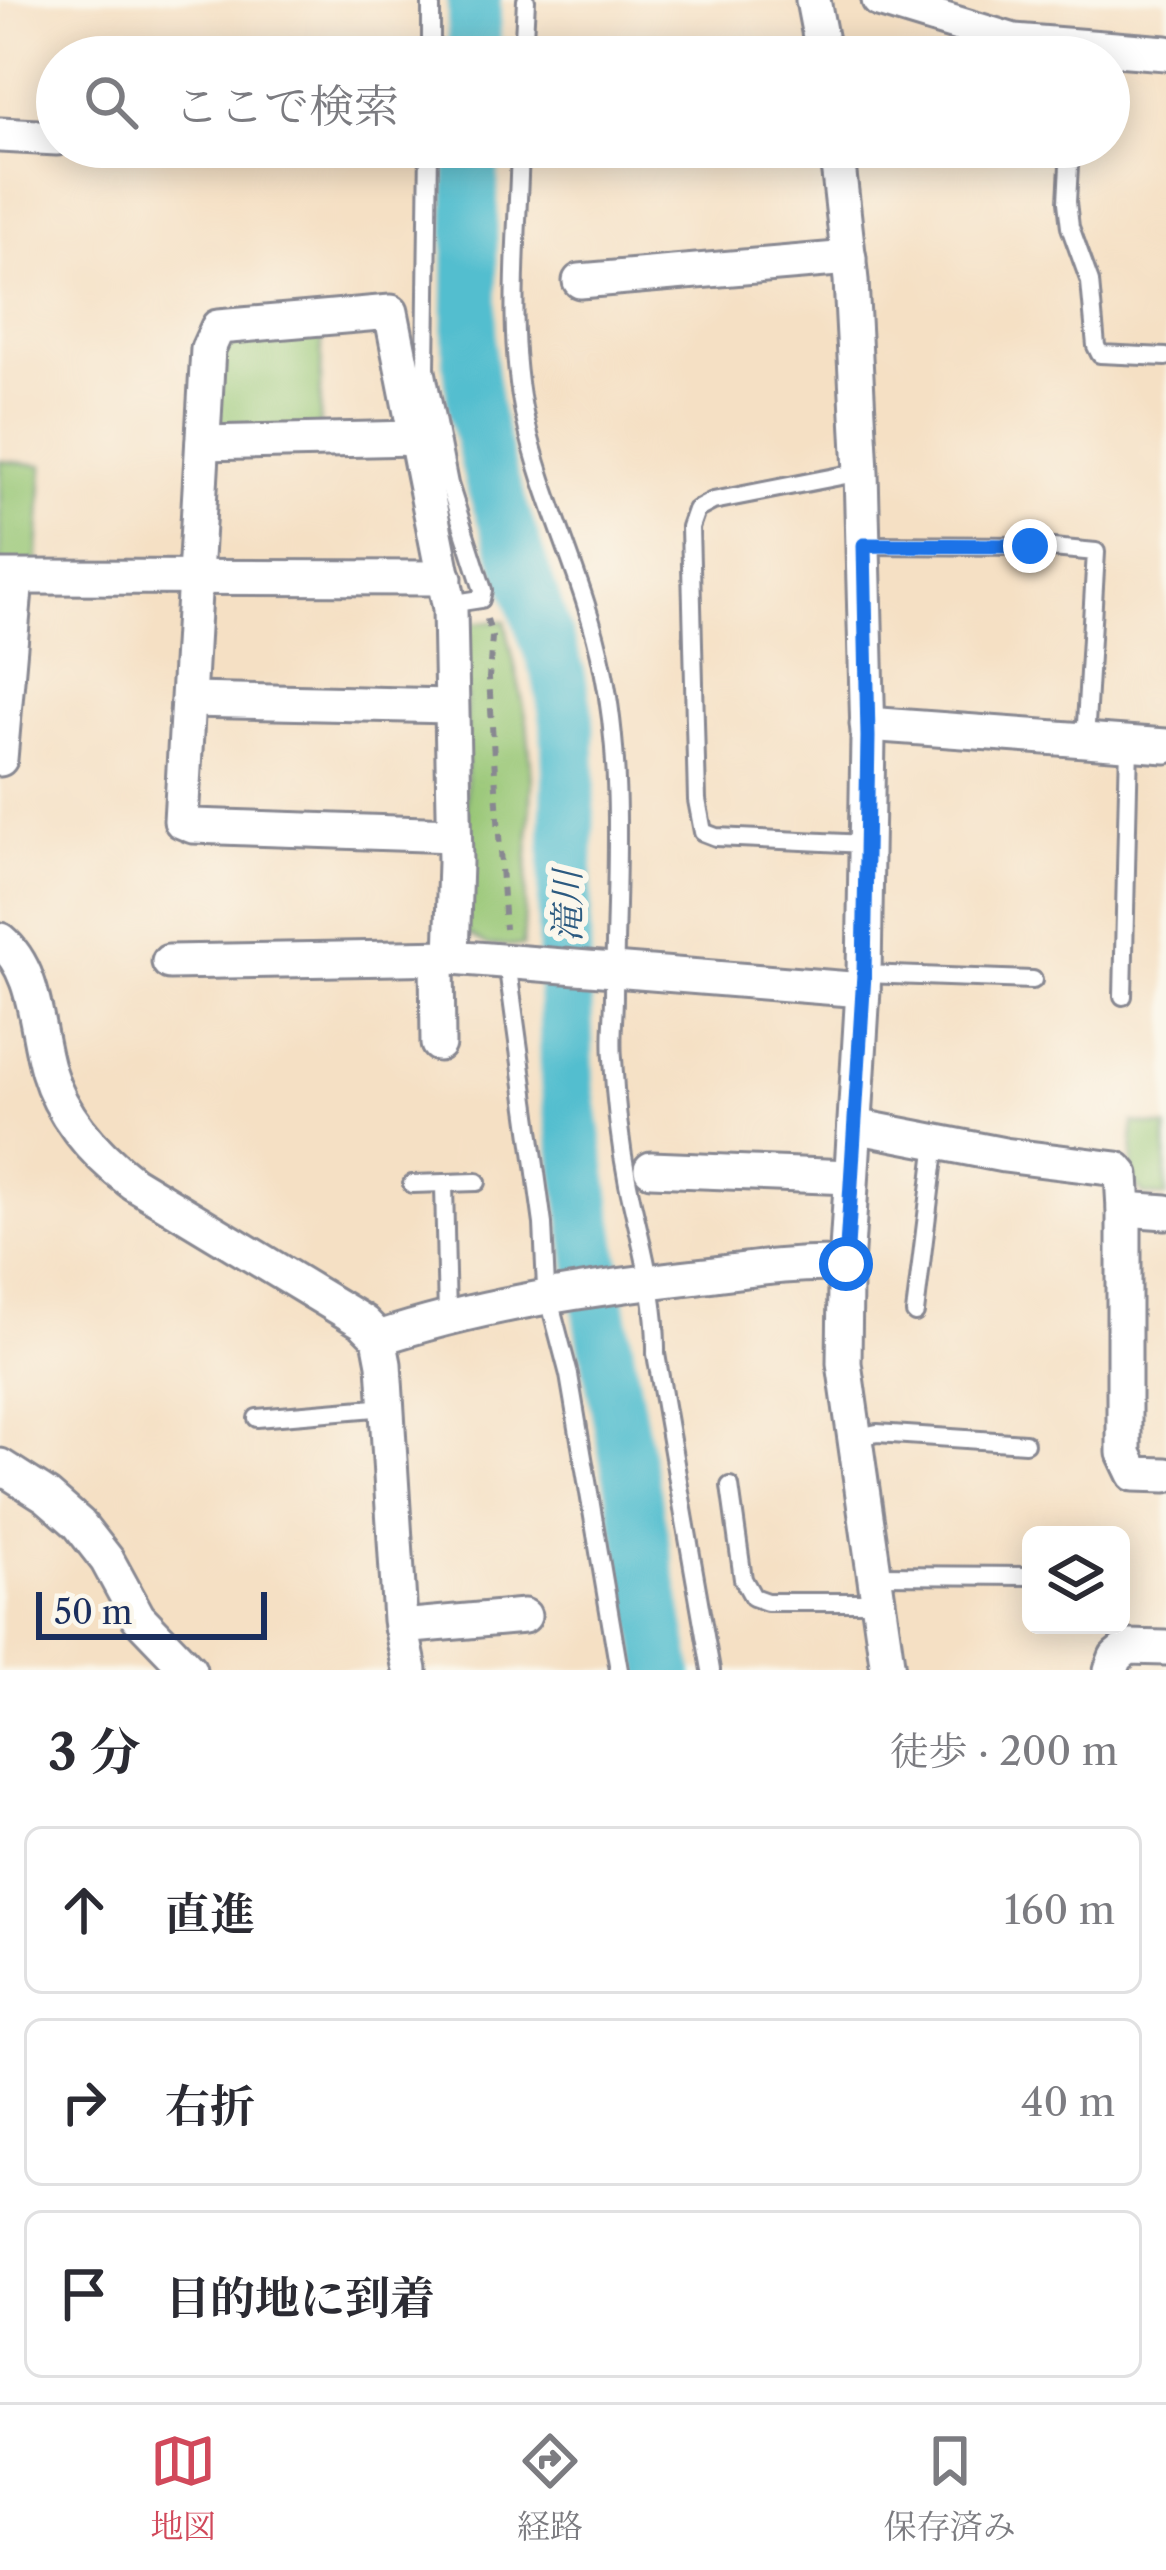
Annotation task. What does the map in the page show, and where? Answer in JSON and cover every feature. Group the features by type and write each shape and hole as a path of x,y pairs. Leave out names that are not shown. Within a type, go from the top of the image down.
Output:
{"street":[{"path":"813,0 820,36"},
{"path":"879,0 994,36"},
{"path":"1130,52 1166,52"},
{"path":"0,135 36,137"},
{"path":"838,168 849,257 862,472 867,724 863,982 844,1363 887,1670"},
{"path":"580,280 849,257"},
{"path":"438,1044 454,835 451,706 458,594 415,438 391,312 218,327 208,349 181,821 193,826 454,835"},
{"path":"203,443 415,438"},
{"path":"0,759 8,578 196,574 458,594"},
{"path":"190,700 451,706"},
{"path":"867,724 1166,746"},
{"path":"0,940 13,950 23,970 58,1095 71,1120 106,1163 133,1184 363,1322 379,1338 401,1627 410,1670"},
{"path":"169,962 444,957 863,982"},
{"path":"855,1126 1025,1158 1112,1165 1122,1175 1124,1453 1134,1474 1166,1475"},
{"path":"651,1169 851,1177"},
{"path":"1124,1209 1166,1212"},
{"path":"379,1338 447,1318 646,1282 780,1266 846,1264"},
{"path":"0,1466 47,1496 79,1524 107,1560 138,1617 189,1670"},
{"path":"401,1627 524,1616"},
{"path":"1111,1670 1128,1647 1166,1648"}],"lane":[{"path":"430,36 431,0"},
{"path":"524,36 526,0"},
{"path":"429,168 426,368 439,440 481,579 458,594"},
{"path":"520,168 519,385 534,455 580,583 603,668 614,757 609,969 617,1116 657,1323 656,1354 711,1670"},
{"path":"1069,168 1070,227 1090,282 1100,354 1166,357"},
{"path":"862,472 712,502 695,510 690,527 697,800 703,832 716,837 866,844"},
{"path":"864,545 1030,546 1096,552 1085,741"},
{"path":"1123,995 1129,744"},
{"path":"514,963 553,1298 620,1670"},
{"path":"863,982 1034,980"},
{"path":"915,1313 935,1142"},
{"path":"412,1184 477,1182"},
{"path":"444,1185 447,1318"},
{"path":"257,1418 387,1407"},
{"path":"855,1438 877,1433 1025,1443"},
{"path":"730,1486 743,1579 753,1597 767,1602 1022,1577"}],"path":[{"path":"458,594 492,637 489,678 514,963"}],"green space":[{"path":"322,329 320,431 218,430 218,347 234,334"},
{"path":"0,461 43,465 37,569 0,567"},
{"path":"505,621 527,722 532,780 523,946 488,945 466,932 466,623"},
{"path":"1133,1123 1166,1127 1166,1197 1144,1195 1132,1180"}],"waterway":[{"name":"滝川","path":"474,0 474,36"},
{"name":"滝川","path":"472,168 469,357 475,411 492,482 559,676 567,720 567,1084 601,1319 666,1670"}],"route":[{"path":"846,1264 864,974 868,737 864,545 1030,546"}]}
